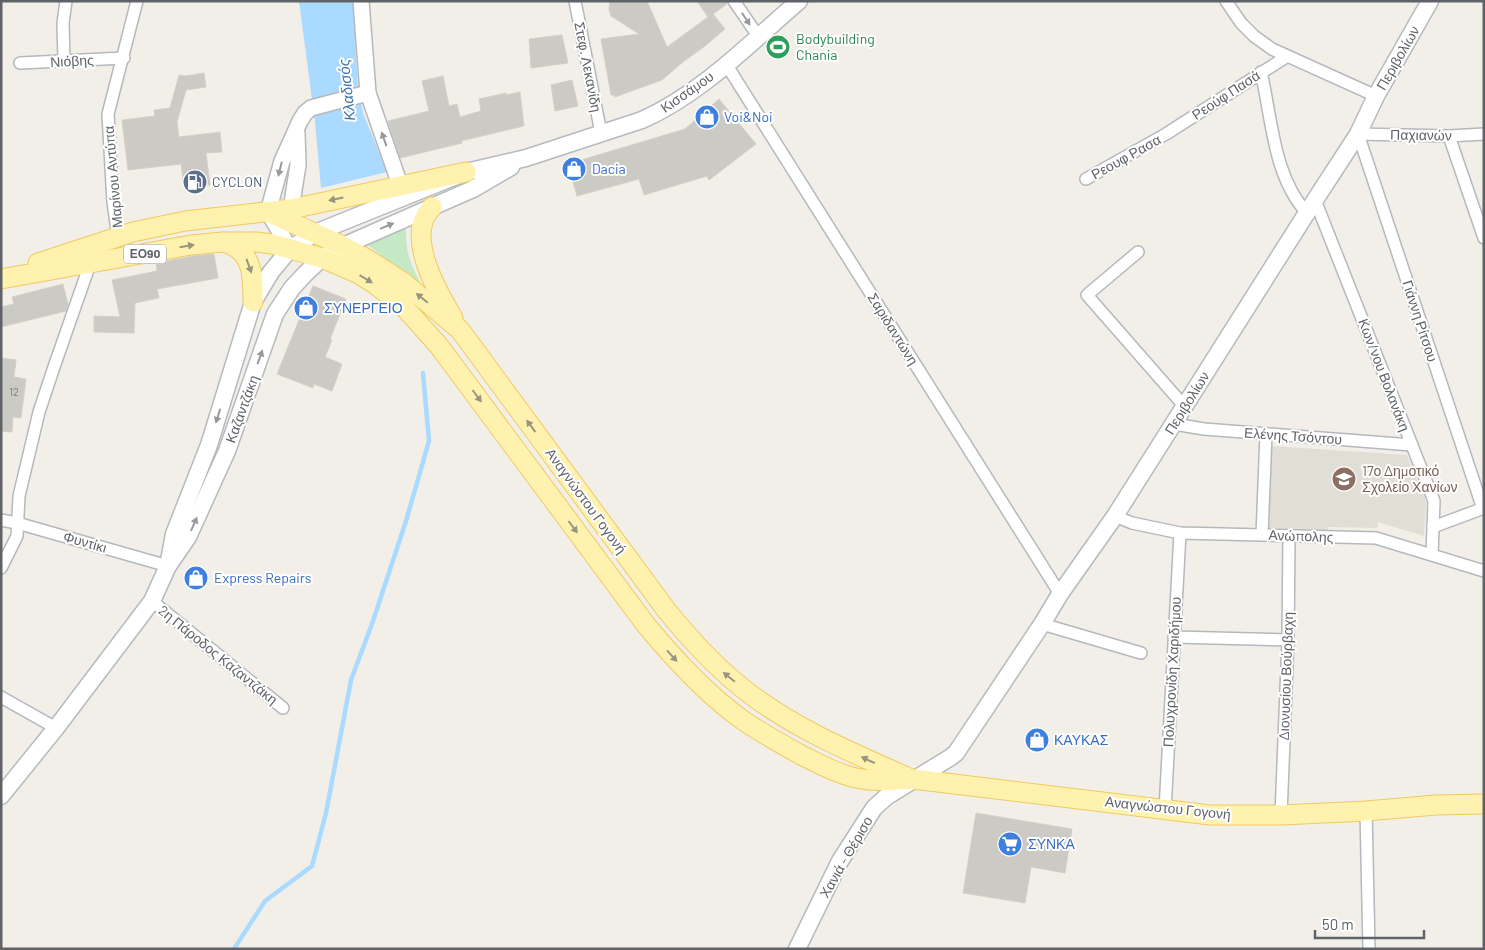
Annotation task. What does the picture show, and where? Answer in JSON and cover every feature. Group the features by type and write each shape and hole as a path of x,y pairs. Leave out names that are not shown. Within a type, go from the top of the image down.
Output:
{"main road":[{"name":"Κισσάμου","path":"290,249 315,233 466,172 526,158 642,120 659,112 684,97 726,64 799,1"},
{"name":"Περιβολίων","path":"913,780 951,758 956,753 1060,594 1115,516 1358,134 1376,96 1430,1"},
{"name":"Κισσάμου","path":"322,258 343,246 473,189 526,158"},
{"name":"ΕΟ90","path":"1,279 89,255 118,236 133,232 185,221 268,212 290,215 400,185 466,172"},
{"path":"432,207 425,216 422,226 426,264 444,303 460,330"},
{"name":"Αναγνώστου Γογονή","path":"290,215 315,233 364,257 403,282 460,330 667,611 691,640 722,670 754,697 792,722 913,780"},
{"name":"ΕΟ90","path":"1,275 89,255 223,242 272,244 322,258"},
{"path":"223,242 232,244 240,249 249,263 253,277 253,302"},
{"name":"Καζαντζάκη","path":"168,566 174,534 209,445 253,302 271,272 290,249"},
{"name":"Αναγνώστου Γογονή","path":"322,258 357,274 390,296 405,308 439,346 646,626 674,659 708,692 743,720 778,743 838,772 872,781 913,780 1210,816 1281,815 1436,805 1484,804"},
{"name":"Καζαντζάκη","path":"1,796 56,728 152,601 168,566 188,537 227,451 275,314 298,281 322,258"},
{"name":"Χανιά - Θέρισο","path":"797,949 840,861 874,808 886,797 913,780"}],"street":[{"path":"64,61 63,22 66,1"},
{"name":"Μαρίνου Αντύπα","path":"118,236 113,202 108,114 138,1"},
{"path":"361,1 364,94 400,185"},
{"name":"Στεφ. Λεκανίδη","path":"575,1 600,133"},
{"path":"734,1 758,36"},
{"path":"1226,1 1254,36 1272,49 1286,57 1376,96"},
{"name":"Ρεούφ Πασά","path":"1166,134 1286,57"},
{"name":"Νιόβης","path":"20,63 124,58"},
{"name":"Σαριδαντώνη","path":"726,64 1060,594"},
{"name":"Κων/νου Βολανάκη","path":"1261,72 1279,159 1287,181 1297,203 1311,206 1434,501 1432,555"},
{"path":"290,249 268,212 282,161 297,129 305,114 311,108 364,94"},
{"path":"290,249 290,215 298,165 297,129"},
{"name":"Ρεουφ Ρασα","path":"1086,179 1166,134"},
{"name":"Παχιανών","path":"1358,134 1448,136 1484,134"},
{"name":"Γιάννη Ρίτσου","path":"1358,134 1483,508"},
{"path":"1448,136 1484,238"},
{"path":"1138,252 1087,294 1185,407"},
{"path":"1,568 17,536 19,496 39,412 89,255"},
{"name":"Ελένης Τσόντου","path":"1174,424 1204,429 1412,445"},
{"path":"1262,535 1266,434"},
{"path":"1433,527 1483,508"},
{"name":"Ανώπολης","path":"1115,516 1132,523 1180,533 1376,538 1484,571"},
{"name":"Φυντίκι","path":"1,520 168,566"},
{"name":"Πολυχρονίδη Χαριδήμου","path":"1165,810 1180,533"},
{"name":"Διονυσίου Βούρβαχη","path":"1281,815 1288,640 1289,536"},
{"name":"2η Πάροδος Καζαντζάκη","path":"152,601 283,708"},
{"path":"1042,624 1141,653"},
{"path":"1174,637 1288,640"},
{"path":"1,697 56,728"},
{"path":"1366,811 1369,949"}],"shaded area":[{"name":"17ο Δημοτικό Σχολείο Χανίων","path":"1272,446 1407,455 1426,502 1424,536 1378,522 1377,528 1328,527 1328,530 1269,528"}],"green space":[{"path":"406,227 407,250 421,284 419,286 367,244"}],"water":[{"name":"Κλαδισός","path":"299,1 353,1 358,90 363,113 387,172 321,188 315,122"}],"building":[{"path":"610,1 647,1 667,47 708,17 697,1 727,1 727,4 713,14 725,29 662,80 615,97 611,95 601,39 639,34 611,16 609,9"},
{"path":"562,35 568,63 531,68 529,39"},
{"path":"204,73 206,87 186,90 177,122 179,137 220,132 222,152 206,153 210,185 184,188 181,164 128,170 122,120 155,116 154,110 170,108 179,75"},
{"path":"443,76 449,106 457,104 460,117 481,111 479,99 520,92 524,126 400,158 388,121 429,111 422,81"},
{"path":"572,80 578,106 555,111 551,85"},
{"path":"719,99 756,144 709,180 707,176 644,195 639,179 577,196 568,164 685,129"},
{"path":"214,254 218,278 157,289 159,298 135,303 134,333 94,332 94,316 120,317 112,280 157,271 156,263"},
{"path":"63,284 68,305 66,311 1,327 1,307 14,304 12,297"},
{"path":"313,286 346,299 325,357 342,364 332,391 314,384 313,388 277,374"},
{"path":"1,358 16,360 14,377 26,379 21,418 13,417 12,432 1,431"},
{"path":"976,813 1072,829 1065,873 1031,867 1025,903 963,893"}],"waterway":[{"path":"234,949 265,901 312,866 326,813 351,680 373,621 406,521 429,441 423,373"}],"place":[{"name":"Bodybuilding Chania","path":"778,47"},
{"name":"Voi&Noi","path":"707,117"},
{"name":"Dacia","path":"574,169"},
{"name":"CYCLON","path":"195,182"},
{"name":"ΣΥΝΕΡΓΕΙΟ","path":"306,308"},
{"name":"17ο Δημοτικό Σχολείο Χανίων","path":"1344,479"},
{"name":"Express Repairs","path":"196,578"},
{"name":"ΚΑΥΚΑΣ","path":"1037,740"},
{"name":"ΣΥΝΚΑ","path":"1010,844"}]}
